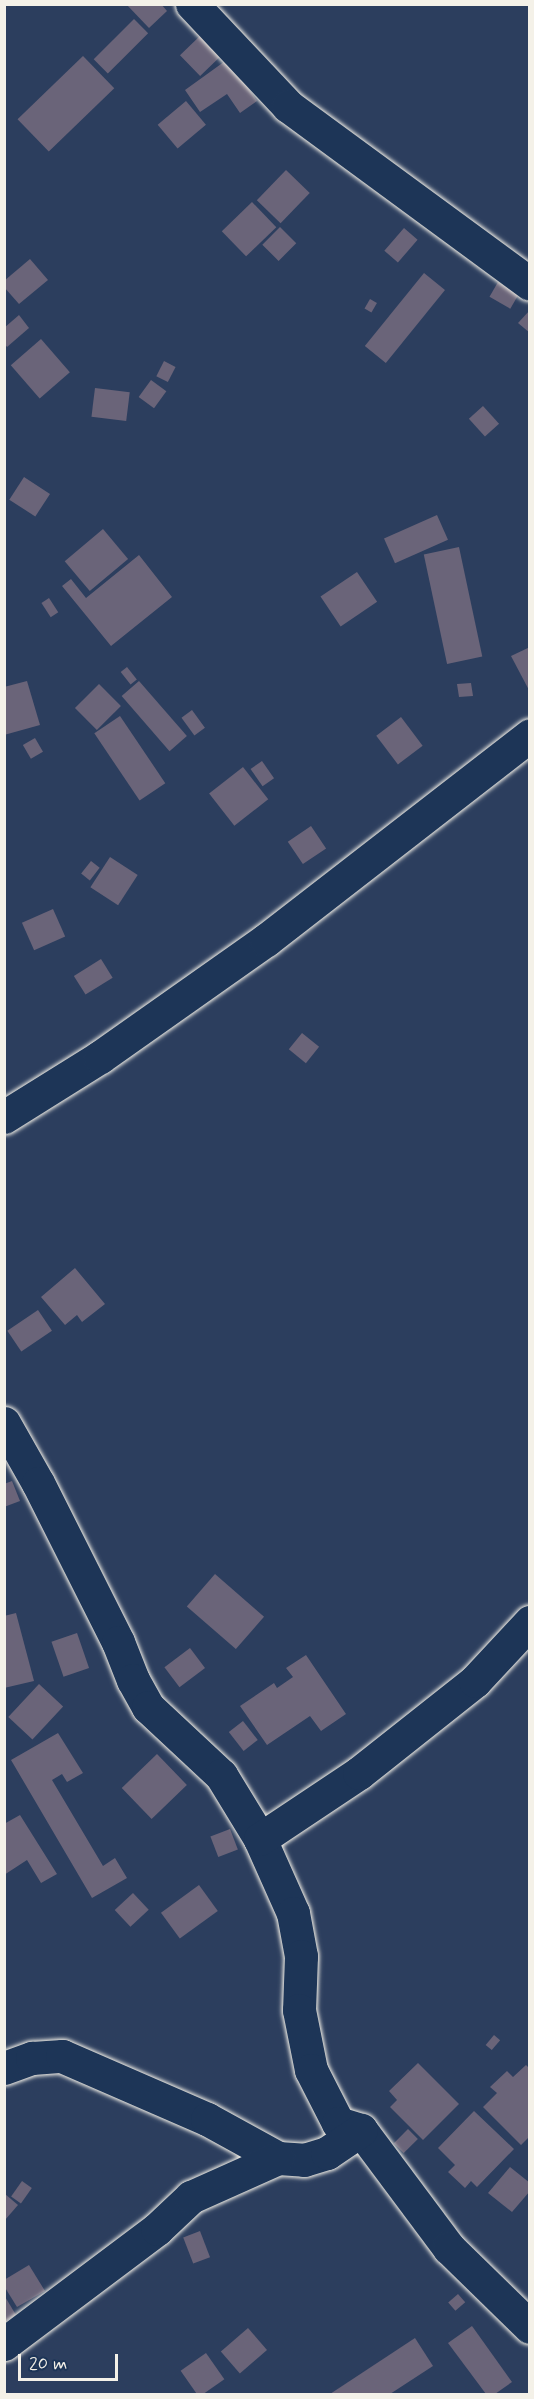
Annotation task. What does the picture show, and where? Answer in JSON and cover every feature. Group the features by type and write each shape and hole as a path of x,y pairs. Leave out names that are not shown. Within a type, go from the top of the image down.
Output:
{"street":[{"path":"192,4 288,106 530,284"},
{"path":"4,1117 100,1057 266,940 530,735"},
{"path":"4,1423 44,1494 148,1707 221,1775 260,1839 293,1913 301,1956 299,2010 311,2070 338,2122 361,2130 449,2248 530,2327"},
{"path":"260,1839 359,1773 475,1682 530,1622"},
{"path":"4,2068 32,2058 62,2056 207,2119 278,2158 304,2160 327,2153 361,2130"},
{"path":"4,2344 157,2229 191,2197 278,2158"}],"building":[{"path":"126,4 161,4 167,11 149,28"},
{"path":"134,19 148,33 108,73 94,59"},
{"path":"203,33 223,54 200,76 180,55"},
{"path":"83,56 114,88 49,152 18,119"},
{"path":"228,59 257,101 240,113 227,94 200,112 185,90"},
{"path":"186,101 206,125 178,149 158,125"},
{"path":"286,170 310,193 281,223 257,200"},
{"path":"252,202 276,227 246,256 222,231"},
{"path":"280,227 296,243 279,261 262,245"},
{"path":"404,228 418,240 398,262 384,251"},
{"path":"30,259 48,280 19,304 4,287 4,281"},
{"path":"424,273 445,290 386,363 365,346"},
{"path":"498,282 519,294 510,309 490,297"},
{"path":"370,299 377,303 371,313 364,309"},
{"path":"530,310 530,333 518,323"},
{"path":"19,315 29,328 7,347 4,343 4,328"},
{"path":"41,339 70,372 40,398 11,365"},
{"path":"164,361 176,367 168,382 156,376"},
{"path":"151,380 166,391 154,408 139,397"},
{"path":"95,388 130,392 126,421 91,417"},
{"path":"483,406 499,424 485,437 469,419"},
{"path":"24,477 50,494 35,517 9,500"},
{"path":"437,515 448,540 395,563 384,539"},
{"path":"103,529 128,559 90,591 65,561"},
{"path":"459,547 482,657 447,664 424,554"},
{"path":"139,555 172,597 111,646 62,586 71,579 86,598"},
{"path":"357,572 377,602 341,626 321,597"},
{"path":"49,598 58,612 51,617 41,603"},
{"path":"530,647 530,692 511,656"},
{"path":"127,667 137,680 131,685 121,672"},
{"path":"27,681 40,725 4,735 4,687"},
{"path":"139,681 187,736 170,751 122,696"},
{"path":"471,683 473,696 459,697 457,684"},
{"path":"99,684 121,706 97,730 75,708"},
{"path":"192,710 205,728 194,735 181,718"},
{"path":"120,716 165,783 140,800 94,733"},
{"path":"401,717 423,746 398,764 376,736"},
{"path":"35,738 43,752 31,759 23,745"},
{"path":"262,761 274,778 263,786 251,769"},
{"path":"243,767 268,799 234,826 209,793"},
{"path":"311,826 326,848 303,864 288,842"},
{"path":"110,857 138,875 118,905 90,887"},
{"path":"91,861 100,868 90,880 81,874"},
{"path":"53,909 65,936 34,950 22,923"},
{"path":"101,959 113,978 86,995 74,976"},
{"path":"302,1033 319,1047 306,1063 289,1049"},
{"path":"75,1268 105,1304 82,1322 77,1315 65,1325 41,1297"},
{"path":"38,1310 52,1331 21,1351 7,1331"},
{"path":"12,1481 20,1501 4,1507 4,1484"},
{"path":"215,1574 264,1617 236,1649 187,1606"},
{"path":"16,1613 34,1681 4,1688 4,1616"},
{"path":"77,1633 89,1668 64,1677 51,1642"},
{"path":"190,1648 205,1668 179,1687 164,1667"},
{"path":"306,1655 346,1714 321,1731 310,1716 267,1745 240,1706 274,1683 277,1688 293,1677 286,1668"},
{"path":"39,1684 63,1707 32,1739 8,1717"},
{"path":"243,1721 258,1740 244,1751 229,1732"},
{"path":"58,1733 83,1773 67,1782 62,1774 52,1780 103,1866 115,1858 127,1878 92,1898 11,1760"},
{"path":"157,1754 187,1785 152,1819 122,1788"},
{"path":"20,1815 57,1874 41,1883 27,1860 4,1875 4,1824"},
{"path":"230,1829 238,1850 218,1857 210,1837"},
{"path":"199,1885 218,1911 180,1939 161,1913"},
{"path":"133,1893 149,1910 130,1927 115,1910"},
{"path":"494,2035 500,2040 492,2050 486,2045"},
{"path":"418,2063 459,2104 423,2140 390,2107 397,2100 389,2091"},
{"path":"526,2065 530,2069 530,2136 521,2145 483,2107 497,2093 490,2087 507,2071 513,2077"},
{"path":"474,2111 514,2149 477,2187 471,2181 465,2188 448,2172 455,2165 438,2148"},
{"path":"408,2129 418,2139 404,2153 394,2143"},
{"path":"510,2167 530,2183 530,2191 512,2212 488,2193"},
{"path":"22,2181 32,2188 21,2203 11,2197"},
{"path":"5,2194 18,2205 5,2220"},
{"path":"200,2231 210,2257 193,2264 183,2237"},
{"path":"29,2265 45,2291 17,2307 4,2286 4,2280"},
{"path":"458,2294 465,2302 455,2311 448,2303"},
{"path":"4,2295 16,2315 4,2322"},
{"path":"472,2326 512,2382 495,2394 486,2394 448,2343"},
{"path":"248,2328 267,2350 240,2374 221,2352"},
{"path":"415,2338 433,2366 390,2394 330,2394"},
{"path":"206,2353 224,2379 203,2394 197,2394 181,2371"}]}
